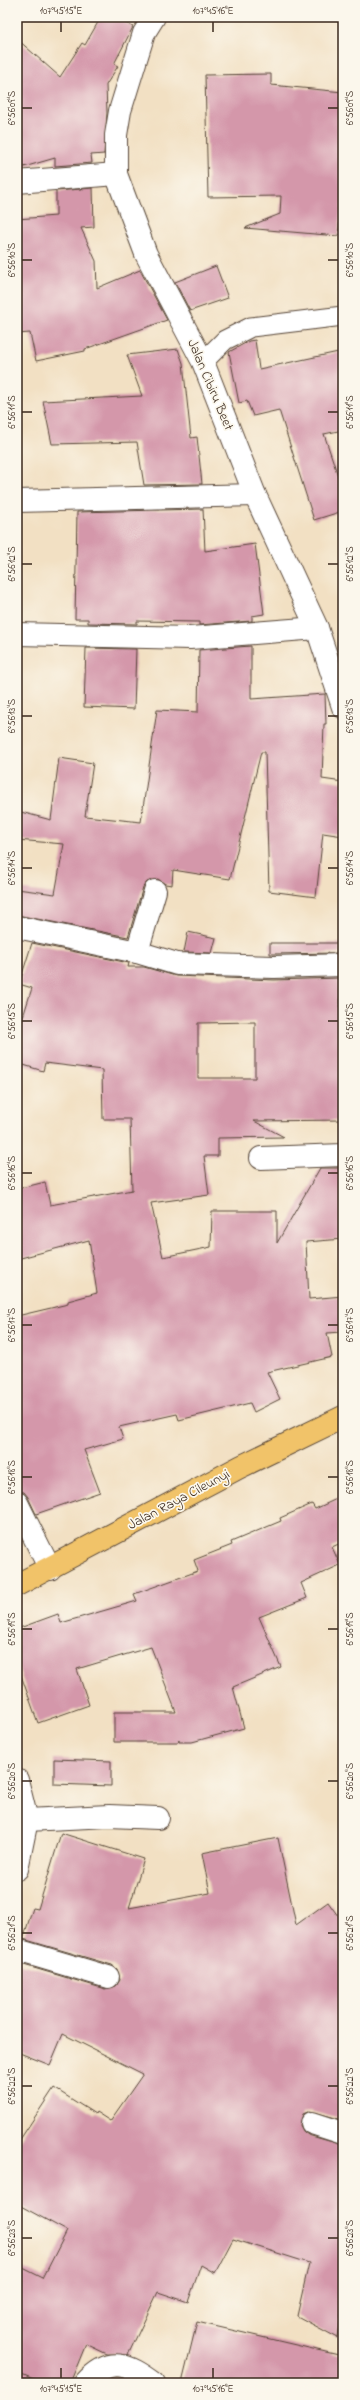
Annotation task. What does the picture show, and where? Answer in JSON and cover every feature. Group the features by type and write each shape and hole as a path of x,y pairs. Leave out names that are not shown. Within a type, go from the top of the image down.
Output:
{"highway":[{"name":"Jalan Raya Cileunyi","path":"17,1585 50,1569 240,1467 343,1417"}],"street":[{"name":"Jalan Cibiru Beet","path":"149,25 120,111 116,135 116,174 146,254 203,362 255,495 338,672 343,707"},
{"path":"17,182 116,174"},
{"path":"17,501 255,495"},
{"path":"17,634 190,638 317,628"},
{"path":"136,952 155,891"},
{"path":"17,927 136,952 177,964 274,967 343,965"},
{"path":"261,1158 343,1155"},
{"path":"17,1503 50,1569"},
{"path":"17,1780 27,1820 17,1869"},
{"path":"27,1820 109,1816 158,1818"},
{"path":"17,1950 108,1977"},
{"path":"312,2123 343,2133"},
{"path":"85,2383 93,2373 110,2366 120,2365 133,2368 154,2383"}],"lane":[{"path":"203,362 225,340 252,327 343,316"}],"building":[{"path":"101,17 115,17 133,27 114,64 118,66 106,85 107,113 104,154 91,155 92,163 55,166 55,158 17,169 17,39 60,77 82,43 85,45"},
{"path":"271,74 271,85 343,92 343,193 338,236 245,228 280,214 281,196 208,197 205,75"},
{"path":"93,188 94,227 81,228 96,261 97,288 140,270 167,320 85,349 85,351 36,361 30,333 17,334 17,219 56,216 56,191"},
{"path":"216,266 228,298 190,311 175,282"},
{"path":"255,340 259,369 343,351 343,430 324,434 343,491 343,511 314,520 279,410 253,416 247,401 239,403 229,352 249,341"},
{"path":"178,349 183,363 191,438 197,437 202,484 144,485 137,442 52,444 43,401 142,396 127,355"},
{"path":"203,509 205,551 255,544 264,614 252,616 252,621 199,625 199,622 137,621 137,624 88,623 88,619 75,619 77,512"},
{"path":"251,646 251,699 325,694 326,724 324,724 322,779 343,782 343,836 323,833 316,897 269,891 265,752 261,752 230,879 173,870 172,885 165,884 158,879 147,882 143,887 128,937 17,915 17,889 55,894 64,844 17,840 17,811 51,820 59,758 93,763 85,816 141,822 157,710 198,712 199,650"},
{"path":"86,648 136,649 134,709 84,707"},
{"path":"188,932 216,938 212,953 184,952"},
{"path":"32,943 129,963 128,967 144,967 176,976 274,980 340,978 341,1057 343,1057 343,1120 254,1121 284,1137 218,1138 218,1156 204,1156 209,1195 151,1203 163,1257 211,1247 212,1211 277,1211 277,1243 320,1168 339,1168 343,1170 343,1239 306,1242 309,1299 343,1296 343,1332 327,1333 332,1357 267,1372 280,1399 254,1412 250,1403 179,1420 177,1414 119,1427 123,1439 84,1450 100,1492 36,1514 24,1492 17,1491 17,1316 68,1304 68,1301 97,1293 89,1240 17,1259 17,1189 45,1182 50,1205 132,1190 130,1119 103,1119 102,1070 45,1063 43,1071 17,1063 17,1036 32,988 19,984","holes":["255,1022 255,1078 198,1078 198,1023"]},
{"path":"270,943 340,943 340,953 270,954"},
{"path":"343,1496 343,1542 332,1547 340,1565 301,1583 307,1598 259,1617 281,1667 233,1687 244,1728 192,1742 179,1742 179,1740 178,1742 114,1742 114,1712 176,1712 151,1647 77,1669 89,1705 38,1723 17,1664 17,1629 58,1614 61,1623 137,1601 134,1594 198,1571 194,1560 232,1545 231,1542 281,1521 280,1518 312,1504 315,1509"},
{"path":"54,1759 111,1761 111,1786 54,1784"},
{"path":"61,1833 144,1859 129,1908 210,1893 202,1853 278,1838 296,1925 328,1902 343,1923 343,2120 310,2111 303,2114 300,2125 303,2131 308,2135 343,2145 343,2302 338,2338 297,2316 309,2263 233,2239 215,2273 201,2265 188,2302 158,2292 128,2355 107,2354 86,2344 70,2383 43,2383 17,2372 17,2265 43,2278 67,2231 17,2204 17,2144 54,2088 95,2114 96,2112 110,2121 143,2074 63,2034 50,2065 17,2052 17,1963 105,1989 116,1986 120,1980 117,1969 112,1965 23,1939 33,1908 38,1909"},
{"path":"197,2322 343,2356 343,2383 182,2383"}]}
